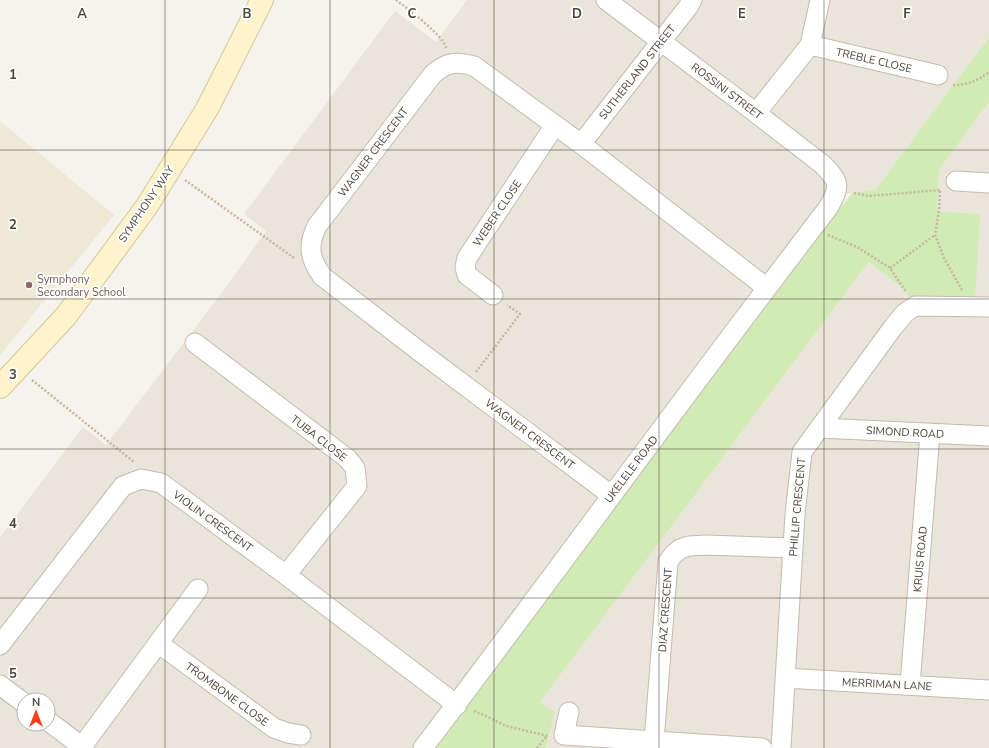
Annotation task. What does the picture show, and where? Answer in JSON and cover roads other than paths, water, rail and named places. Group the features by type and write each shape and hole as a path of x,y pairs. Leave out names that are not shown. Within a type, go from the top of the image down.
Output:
{"main road":[{"name":"SYMPHONY WAY","path":"0,387 66,316 147,206 207,109 262,0"}],"street":[{"name":"ROSSINI STREET","path":"606,0 756,112 822,164 836,181 837,190"},
{"name":"SUTHERLAND STREET","path":"581,144 692,0"},
{"path":"756,112 810,45 820,0"},
{"name":"TREBLE CLOSE","path":"810,45 938,75"},
{"name":"WAGNER CRESCENT","path":"555,125 474,66 462,63 449,64 440,68 433,74 317,226 311,238 311,251 313,264 322,276 611,495"},
{"path":"555,125 767,288"},
{"name":"WEBER CLOSE","path":"493,295 467,275 465,268 468,258 555,125"},
{"path":"956,181 989,183"},
{"name":"UKELELE ROAD","path":"423,748 457,705 611,495 812,230 828,208 837,190"},
{"name":"PHILLIP CRESCENT","path":"781,748 795,514 802,452 905,313 915,306 980,307"},
{"name":"TUBA CLOSE","path":"195,343 348,460 355,468 357,486 286,575"},
{"name":"SIMOND ROAD","path":"820,428 989,436"},
{"name":"KRUIS ROAD","path":"910,685 930,433"},
{"name":"VIOLIN CRESCENT","path":"0,645 123,486 141,479 161,483 286,575 457,705"},
{"name":"DIAZ CRESCENT","path":"654,741 668,562 680,549 689,546 706,545 793,548"},
{"path":"56,727 82,748 198,589"},
{"name":"TROMBONE CLOSE","path":"158,643 274,728 288,733 301,735"},
{"name":"MERRIMAN LANE","path":"785,678 989,690"},
{"path":"0,685 16,697"},
{"path":"569,712 555,736 762,748"}],"place":[{"name":"Symphony Secondary School","path":"29,285"}]}
